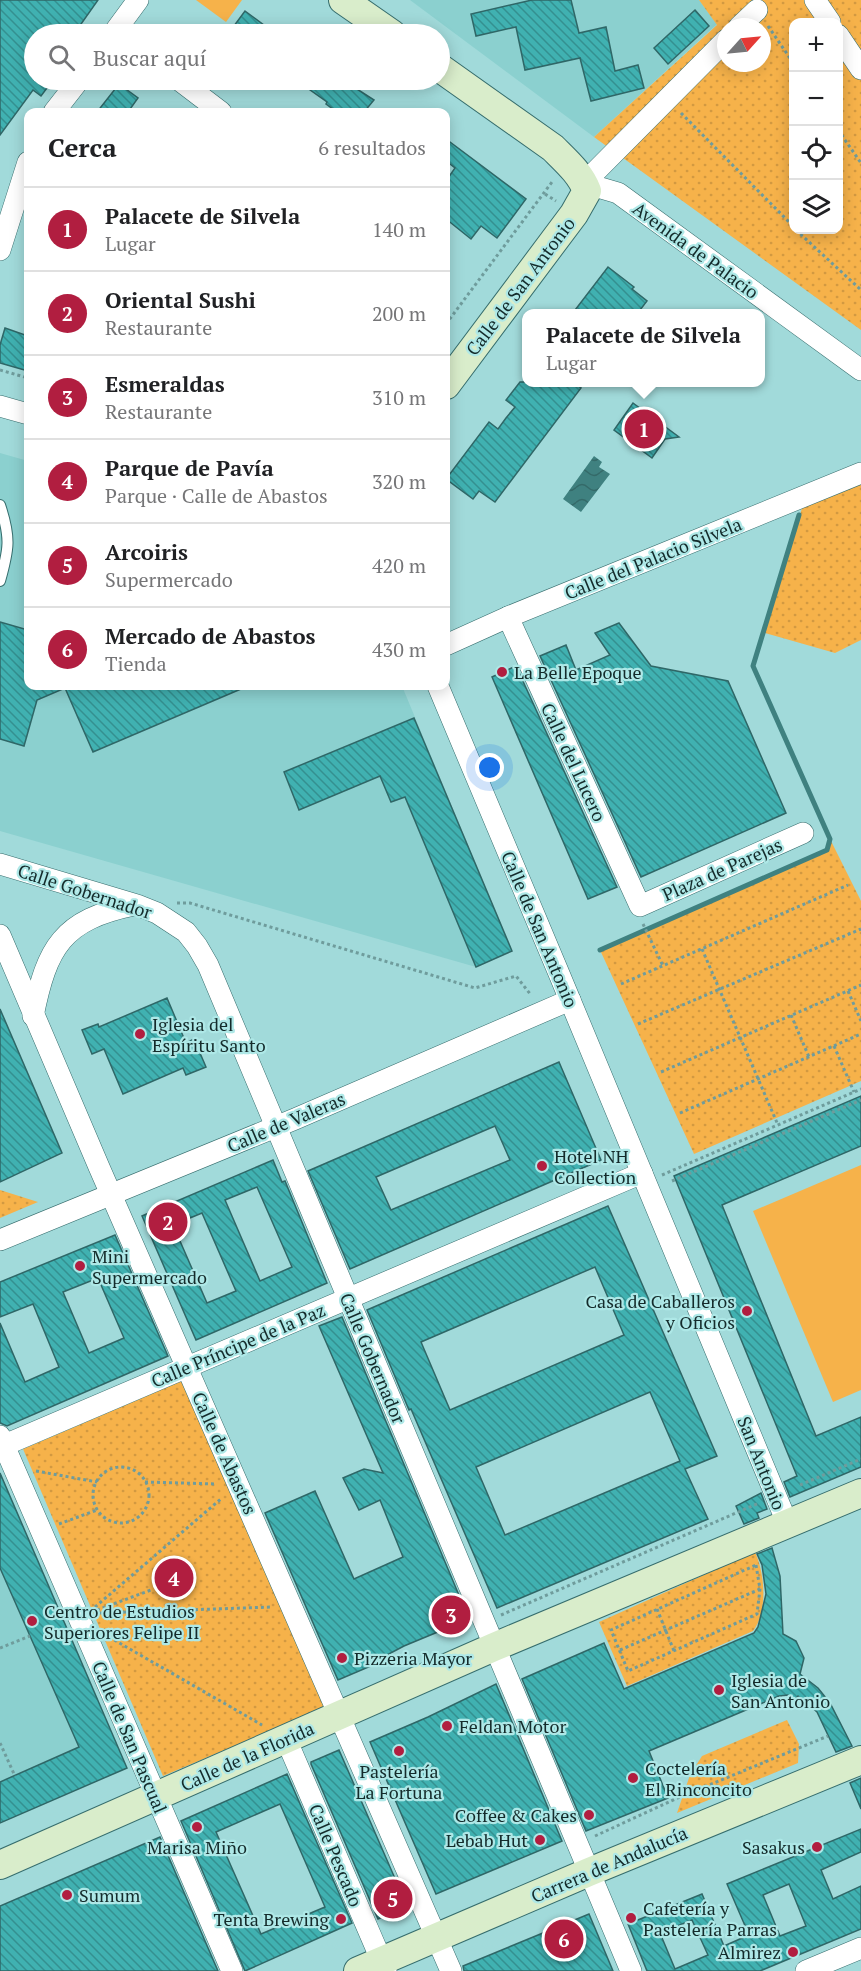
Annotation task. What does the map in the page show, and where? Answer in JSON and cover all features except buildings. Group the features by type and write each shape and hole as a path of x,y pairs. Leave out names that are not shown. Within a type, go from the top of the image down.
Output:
{"main road":[{"path":"343,0 378,24"},
{"path":"450,75 553,148 576,173"},
{"name":"Calle de San Antonio","path":"450,380 574,214 587,191 576,173"},
{"path":"788,1525 861,1493"},
{"name":"San Antonio","path":"495,1647 788,1525"},
{"name":"Calle de la Florida","path":"0,1864 156,1796 276,1733 339,1715 495,1647"},
{"name":"Carrera de Andalucía","path":"376,1968 436,1938 589,1872 861,1760"}],"street":[{"path":"123,24 138,0"},
{"path":"814,0 827,18"},
{"path":"748,18 756,9"},
{"path":"843,42 861,69"},
{"path":"576,173 668,99 717,49"},
{"path":"57,108 71,90"},
{"path":"192,90 216,108"},
{"path":"0,250 10,186 24,168"},
{"name":"Avenida de Palacio","path":"576,173 618,193 861,370"},
{"path":"0,406 24,413"},
{"name":"Calle del Palacio Silvela","path":"450,643 508,617 861,473"},
{"name":"Calle del Lucero","path":"508,617 642,915"},
{"name":"Calle de San Antonio","path":"440,690 570,1000 651,1174"},
{"name":"Plaza de Parejas","path":"642,915 803,833"},
{"name":"Calle Gobernador","path":"0,864 137,905 172,921 186,932 208,965 631,1971"},
{"path":"33,1016 46,964 66,935 94,916 137,905"},
{"name":"Calle de Abastos","path":"0,935 33,1016 451,1971"},
{"name":"Calle de Valeras","path":"0,1240 276,1127 570,1000"},
{"name":"Calle Príncipe de la Paz","path":"1,1443 188,1368 348,1298 651,1174"},
{"name":"San Antonio","path":"651,1174 788,1525"},
{"name":"Calle de San Pascual","path":"1,1443 232,1971"},
{"name":"Calle Pescado","path":"276,1733 376,1968"},
{"path":"806,1971 861,1948"}],"lane":[{"path":"0,505 6,521 9,550 0,581"}],"path":[{"path":"756,9 789,57"},
{"path":"668,99 789,222"},
{"path":"843,137 861,163"},
{"path":"450,319 553,183 552,177 576,173"},
{"path":"801,234 861,290"},
{"path":"0,370 24,377"},
{"path":"621,984 848,885"},
{"path":"137,905 190,903 475,988 516,976 533,996"},
{"path":"642,915 663,966"},
{"path":"638,1024 861,929"},
{"path":"702,949 778,1125"},
{"path":"661,1072 861,985"},
{"path":"848,991 861,1021"},
{"path":"791,1015 809,1057"},
{"path":"680,1113 861,1034"},
{"path":"834,1046 854,1092"},
{"path":"651,1174 778,1125 861,1089"},
{"path":"672,1181 861,1100"},
{"path":"800,1485 861,1459"},
{"path":"117,1468 133,1471 145,1482 148,1491 145,1510 130,1522 111,1522 97,1510 93,1496 97,1482 102,1475 117,1468"},
{"path":"36,1471 97,1482"},
{"path":"145,1482 226,1484"},
{"path":"151,1590 87,1614 230,1492"},
{"path":"494,1618 756,1504"},
{"path":"50,1528 97,1510"},
{"path":"756,1565 760,1589 757,1614 628,1671 611,1630 756,1565"},
{"path":"620,1650 760,1589"},
{"path":"98,1614 280,1607"},
{"path":"657,1609 674,1651"},
{"path":"103,1633 276,1733"},
{"path":"0,1648 30,1636"},
{"path":"585,1840 680,1797 828,1736"},
{"path":"0,1743 15,1776"}],"shaded area":[{"path":"196,0 242,0 226,22"},
{"path":"410,0 699,0 717,24 594,137 450,30 450,24 442,24"},
{"path":"699,0 861,0 861,330 594,137 717,25"},
{"path":"0,453 24,460 24,690 404,690 512,951 476,967 0,831"},
{"path":"861,483 861,640 835,653 765,633 802,508"},
{"path":"830,839 861,901 861,1081 694,1154 600,950 818,855 827,850"},
{"path":"861,1165 861,1390 833,1402 753,1211"},
{"path":"0,1190 38,1202 0,1218"},
{"path":"186,1379 326,1707 163,1776 23,1449"},
{"name":"Centro de Estudios Superiores Felipe II","path":"0,1473 127,1768 0,1823"},
{"path":"755,1552 763,1582 763,1603 758,1623 753,1631 627,1686 599,1622"},
{"path":"787,1720 799,1744 798,1763 677,1813 690,1775 702,1756"}],"water":[{"path":"594,456 602,462 599,467 610,474 581,512 563,499"}],"waterway":[{"path":"600,950 827,850 830,839 753,666 799,515"}],"place":[{"name":"Palacete de Silvela","path":"644,429"},
{"name":"La Belle Epoque","path":"502,672"},
{"name":"Iglesia del Espíritu Santo","path":"140,1034"},
{"name":"Hotel NH Collection","path":"542,1166"},
{"name":"Oriental Sushi","path":"168,1222"},
{"name":"Mini Supermercado","path":"80,1266"},
{"name":"Casa de Caballeros y Oficios","path":"747,1311"},
{"name":"Parque de Pavía","path":"174,1578"},
{"name":"Esmeraldas","path":"451,1615"},
{"name":"Centro de Estudios Superiores Felipe II","path":"32,1621"},
{"name":"Pizzeria Mayor","path":"342,1658"},
{"name":"Iglesia de San Antonio","path":"719,1690"},
{"name":"Feldan Motor","path":"447,1726"},
{"name":"Pastelería La Fortuna","path":"399,1751"},
{"name":"Coctelería El Rinconcito","path":"633,1778"},
{"name":"Coffee & Cakes","path":"589,1815"},
{"name":"Marisa Miño","path":"197,1827"},
{"name":"Lebab Hut","path":"540,1840"},
{"name":"Sasakus","path":"817,1847"},
{"name":"Sumum","path":"67,1895"},
{"name":"Arcoiris","path":"393,1899"},
{"name":"Cafetería y Pastelería Parras","path":"631,1918"},
{"name":"Tenta Brewing","path":"341,1919"},
{"name":"Mercado de Abastos","path":"564,1939"},
{"name":"Almirez","path":"793,1952"}]}
